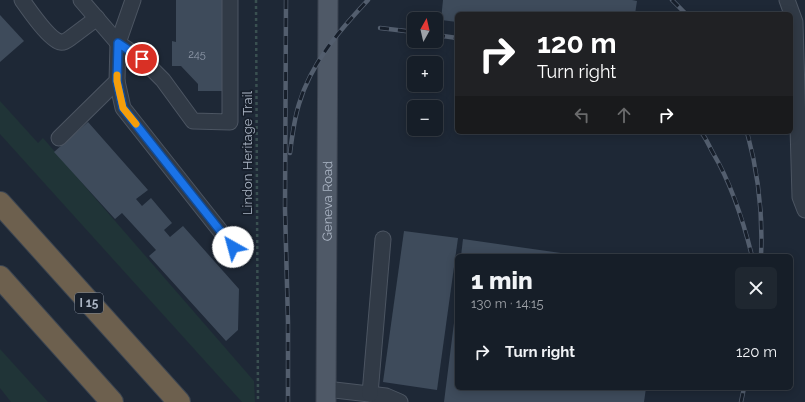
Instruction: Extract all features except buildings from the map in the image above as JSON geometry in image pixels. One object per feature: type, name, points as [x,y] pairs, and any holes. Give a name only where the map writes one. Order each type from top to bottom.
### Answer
[{"type":"highway","name":"I 15","points":[[0,203],[179,402]]},
{"type":"highway","points":[[0,277],[112,402]]},
{"type":"main road","name":"Geneva Road","points":[[326,396],[328,0]]},
{"type":"street","points":[[22,0],[42,27],[58,42],[69,40],[97,18]]},
{"type":"street","points":[[81,0],[118,43],[142,59],[163,80],[193,121],[230,122],[230,0]]},
{"type":"street","points":[[133,0],[118,43],[117,81],[123,108],[233,247]]},
{"type":"street","points":[[788,0],[792,12]]},
{"type":"street","points":[[793,16],[795,22],[800,197],[805,210]]},
{"type":"street","points":[[60,138],[117,81]]},
{"type":"street","points":[[370,394],[383,239]]},
{"type":"street","points":[[326,396],[370,394],[386,396],[400,402]]},
{"type":"path","name":"Lindon Heritage Trail","points":[[256,0],[258,402]]},
{"type":"green space","points":[[0,101],[38,143],[43,138],[254,381],[255,402],[242,402],[0,134]]},
{"type":"green space","points":[[0,349],[48,402],[11,402],[0,388]]},
{"type":"railway","points":[[286,0],[285,209],[288,322],[288,402]]},
{"type":"railway","points":[[290,153],[297,110],[304,89],[318,61],[327,48],[368,0]]},
{"type":"railway","points":[[672,0],[684,12]]},
{"type":"railway","points":[[380,28],[407,31]]},
{"type":"railway","points":[[443,36],[455,38]]},
{"type":"railway","points":[[702,134],[720,165],[731,190],[741,216],[751,254]]},
{"type":"railway","points":[[747,134],[759,193],[761,254]]},
{"type":"railway","points":[[741,402],[744,390]]},
{"type":"slow traffic","points":[[117,75],[123,108],[136,124]]},
{"type":"route","points":[[142,59],[118,43],[117,81],[123,108],[233,247]]}]
